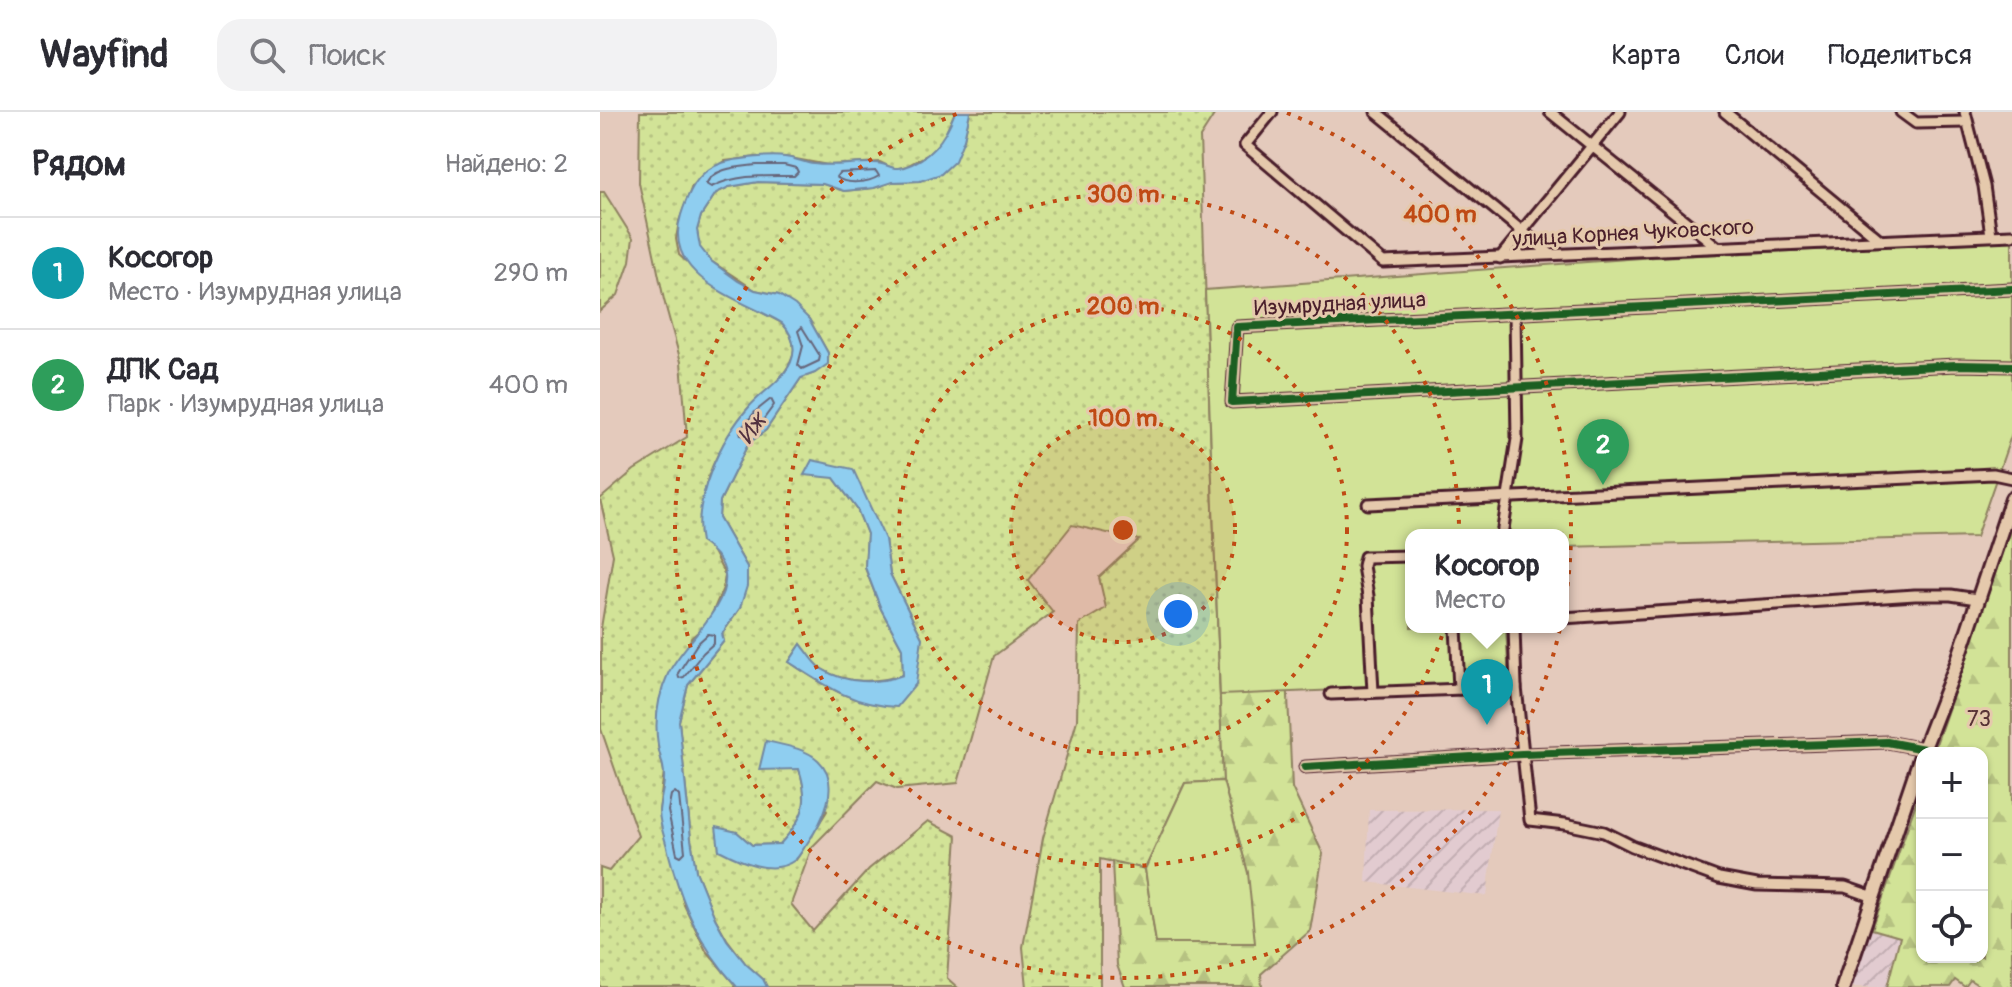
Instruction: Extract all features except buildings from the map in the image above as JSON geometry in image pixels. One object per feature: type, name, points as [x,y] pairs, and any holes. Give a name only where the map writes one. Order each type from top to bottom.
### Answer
[{"type":"street","name":"улица Корнея Чуковского","points":[[1272,112],[1245,145],[1383,262],[2012,235]]},
{"type":"street","points":[[1376,112],[1550,255]]},
{"type":"street","points":[[1550,112],[1716,246]]},
{"type":"street","points":[[1500,258],[1620,112]]},
{"type":"street","points":[[1725,112],[1880,240]]},
{"type":"street","points":[[1901,112],[1916,123],[1966,117],[1984,186],[1991,235]]},
{"type":"street","name":"Изумрудная улица","points":[[2012,289],[1237,327],[1232,402],[1956,365],[2012,366]]},
{"type":"street","points":[[1503,529],[1517,439],[1515,314]]},
{"type":"street","points":[[1368,504],[1993,474],[2012,478]]},
{"type":"street","points":[[1925,747],[1957,663],[2012,498]]},
{"type":"street","points":[[1373,692],[1368,596],[1363,566],[1365,557],[1405,556]]},
{"type":"street","points":[[1569,618],[1915,595],[1977,599]]},
{"type":"street","points":[[1456,633],[1459,689]]},
{"type":"street","points":[[1514,633],[1516,687],[1530,820],[1604,832],[1632,846],[1719,878],[1757,885],[1845,887],[1874,897]]},
{"type":"street","points":[[1331,694],[1516,687]]},
{"type":"street","points":[[1305,767],[1522,754],[1887,742],[1916,750]]},
{"type":"street","points":[[1843,987],[1916,773]]},
{"type":"shaded area","points":[[1498,809],[1487,896],[1366,882],[1369,810]]},
{"type":"shaded area","points":[[1872,929],[1900,937],[1887,987],[1852,987]]},
{"type":"green space","points":[[640,112],[955,112],[942,142],[927,155],[894,169],[880,162],[828,165],[785,157],[725,161],[692,186],[679,221],[676,239],[679,255],[715,288],[782,323],[794,347],[787,369],[738,421],[724,442],[709,476],[701,542],[711,548],[725,575],[723,588],[708,623],[691,638],[658,746],[664,771],[659,811],[684,905],[706,951],[737,987],[600,987],[600,868],[609,871],[638,836],[601,729],[601,628],[613,555],[600,499],[634,470],[687,437],[681,362],[639,183]]},
{"type":"green space","points":[[970,112],[1216,112],[1200,137],[1223,781],[1185,783],[1145,869],[1100,859],[1100,987],[1027,987],[1023,947],[1043,838],[1077,720],[1079,624],[1106,608],[1099,577],[1139,540],[1072,525],[1028,580],[1053,612],[994,656],[958,783],[897,789],[877,781],[812,847],[791,904],[813,931],[869,869],[928,821],[957,836],[947,978],[957,987],[767,987],[727,939],[696,871],[679,721],[688,685],[724,641],[722,634],[740,608],[747,567],[719,518],[720,501],[748,444],[766,430],[801,378],[815,373],[828,353],[809,319],[779,295],[755,290],[711,261],[699,247],[697,230],[701,216],[716,193],[729,187],[758,182],[823,184],[844,191],[874,188],[892,182],[920,181],[964,139]],"holes":[[[834,478],[885,539],[890,574],[922,638],[897,706],[852,698],[789,662],[801,644],[819,667],[831,674],[851,680],[872,681],[903,675],[902,648],[881,609],[865,568],[867,534],[857,509]],[[799,769],[827,811],[796,860],[719,850],[717,828],[737,832],[752,845],[780,844],[803,810],[804,791]]]},
{"type":"green space","points":[[600,192],[604,192],[633,238],[630,261],[618,295],[600,311]]},
{"type":"green space","points":[[2012,241],[2012,433],[1976,537],[1569,547],[1569,529],[1405,529],[1405,633],[1506,633],[1509,683],[1220,695],[1205,290],[1655,257]]},
{"type":"green space","points":[[1205,290],[1287,673],[1292,788],[1323,854],[1310,931],[1261,974],[1262,987],[1125,987],[1117,965],[1112,861],[1145,869],[1156,943],[1248,873],[1223,781]]},
{"type":"green space","name":"73","points":[[2012,525],[2012,987],[1981,987],[1970,980],[1965,987],[1955,980],[1950,987],[1887,987],[1900,937],[1872,929],[1916,803],[1916,963],[1988,963],[1988,747],[1935,747]]},
{"type":"green space","points":[[1223,781],[1248,873],[1255,943],[1156,943],[1145,869],[1185,783]]},
{"type":"water","name":"Иж","points":[[955,112],[970,112],[955,161],[941,174],[920,181],[892,182],[874,188],[844,191],[823,184],[758,182],[729,187],[716,193],[701,216],[697,230],[700,247],[711,261],[755,290],[779,295],[795,305],[809,319],[828,353],[828,364],[801,378],[766,430],[748,444],[720,501],[719,518],[747,567],[747,586],[740,608],[722,634],[724,641],[688,685],[679,721],[696,871],[727,940],[767,987],[737,987],[701,939],[672,867],[659,815],[664,780],[657,717],[668,674],[712,613],[724,587],[725,575],[720,560],[701,542],[699,525],[711,470],[739,420],[787,369],[794,346],[782,323],[727,295],[693,271],[683,255],[678,237],[681,215],[695,183],[701,175],[718,165],[774,156],[822,165],[875,163],[900,168],[930,153],[947,130]]},
{"type":"water","points":[[812,460],[853,469],[885,539],[890,574],[922,638],[916,684],[897,707],[853,698],[789,662],[801,644],[822,669],[841,678],[872,681],[903,675],[902,648],[881,609],[865,567],[867,534],[857,509],[834,478],[804,475]]},
{"type":"water","points":[[766,741],[813,756],[825,769],[829,780],[827,803],[812,836],[795,860],[776,867],[756,866],[719,850],[716,827],[737,832],[752,845],[780,844],[795,826],[804,801],[799,769],[759,770]]},
{"type":"cycle path","points":[[2012,289],[1237,327],[1232,402],[1956,365],[2012,366]]},
{"type":"cycle path","points":[[1305,767],[1522,754],[1887,742],[1916,747]]},
{"type":"place","name":"ДПК Сад","points":[[1603,485]]},
{"type":"place","name":"Косогор","points":[[1487,725]]}]
